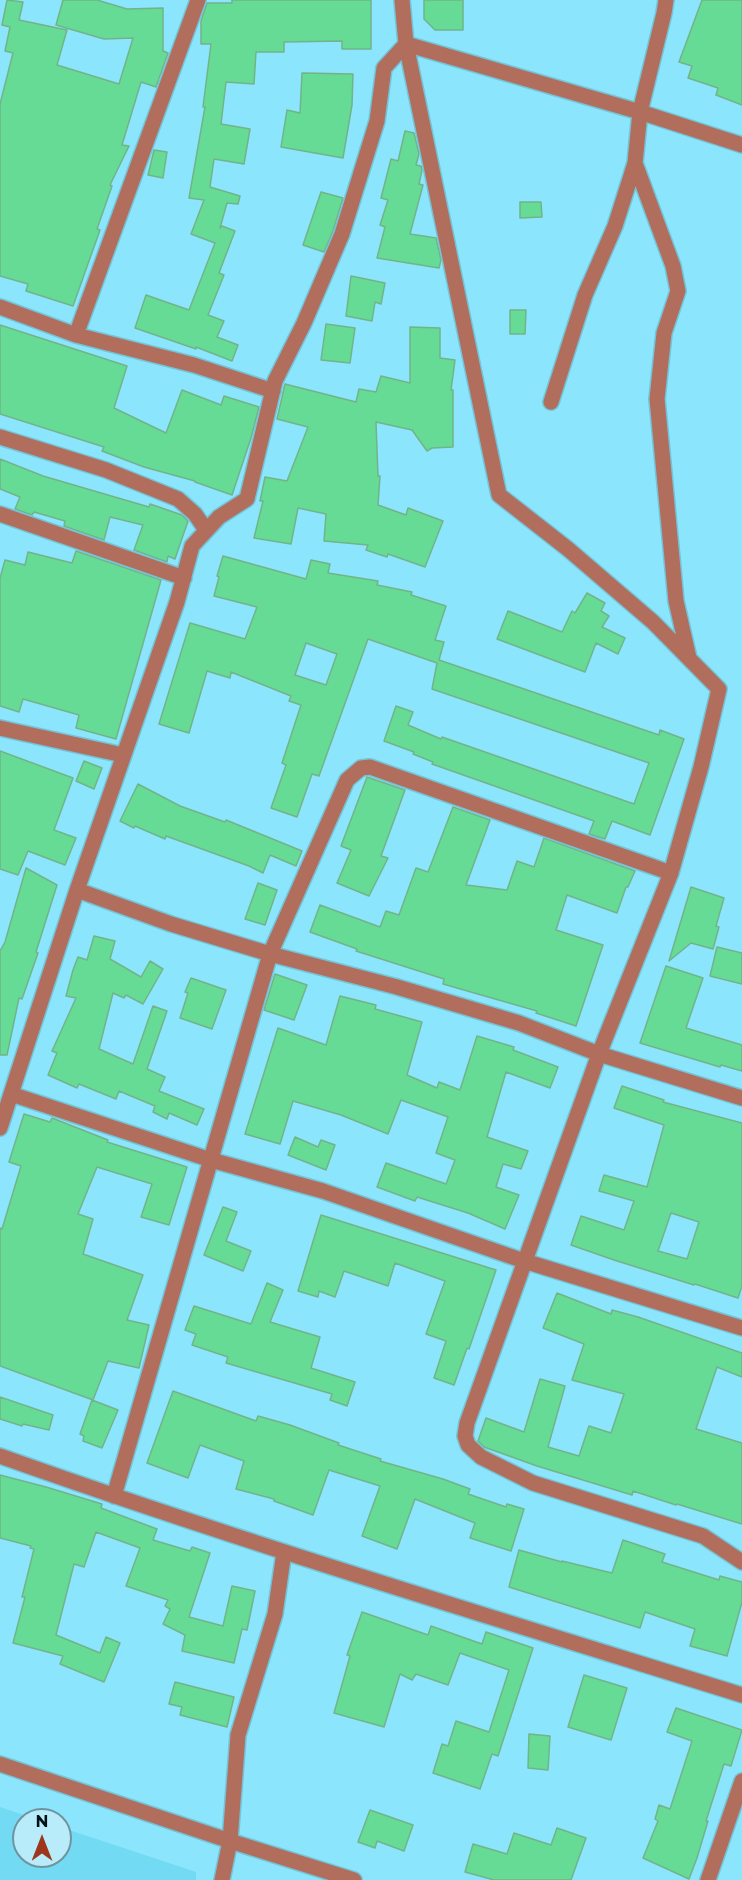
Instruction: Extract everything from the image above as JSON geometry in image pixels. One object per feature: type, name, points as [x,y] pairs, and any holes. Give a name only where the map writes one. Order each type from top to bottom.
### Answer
[{"type":"street","points":[[76,335],[198,0]]},
{"type":"street","points":[[402,0],[406,44],[499,495],[568,549],[653,621],[719,689],[701,767],[671,873],[599,1054],[467,1424],[465,1436],[468,1445],[481,1457],[533,1483],[703,1536],[742,1562]]},
{"type":"street","points":[[551,402],[585,295],[615,226],[635,163],[640,112],[666,0]]},
{"type":"street","points":[[406,44],[640,112],[742,145]]},
{"type":"street","points":[[0,1128],[77,890],[177,602],[192,546],[219,517],[247,499],[276,381],[342,234],[377,121],[384,68],[406,44]]},
{"type":"street","points":[[635,163],[673,266],[678,291],[664,333],[657,399],[676,601],[690,660]]},
{"type":"street","points":[[0,308],[76,335],[194,365],[273,391]]},
{"type":"street","points":[[0,437],[106,470],[178,499],[195,514],[206,530]]},
{"type":"street","points":[[0,514],[184,578]]},
{"type":"street","points":[[0,728],[123,755]]},
{"type":"street","points":[[114,1496],[270,954],[347,780],[361,768],[370,767],[671,873]]},
{"type":"street","points":[[77,890],[171,924],[270,954],[397,987],[519,1023],[599,1054],[742,1098]]},
{"type":"street","points":[[11,1094],[211,1161],[323,1191],[524,1262],[742,1328]]},
{"type":"street","points":[[0,1456],[284,1552],[742,1695]]},
{"type":"street","points":[[222,1880],[231,1841],[238,1735],[275,1614],[284,1552]]},
{"type":"street","points":[[0,1764],[354,1880]]},
{"type":"street","points":[[708,1880],[742,1781]]},
{"type":"shaded area","points":[[0,1807],[12,1811],[12,1868],[72,1868],[72,1831],[196,1872],[196,1880],[0,1880]]},
{"type":"building","points":[[7,0],[23,2],[19,20],[67,30],[57,65],[119,84],[133,38],[104,39],[56,25],[63,0],[97,0],[127,9],[163,8],[163,51],[168,53],[156,87],[141,82],[122,145],[129,146],[110,185],[112,186],[97,229],[100,230],[73,306],[26,291],[28,284],[0,276],[0,104],[13,53],[5,51],[10,27],[2,25]]},
{"type":"building","points":[[232,0],[371,0],[371,49],[342,49],[342,41],[284,42],[284,52],[256,52],[254,84],[226,82],[221,124],[250,129],[244,164],[214,159],[210,187],[240,196],[238,204],[227,203],[220,228],[222,226],[235,231],[219,273],[224,275],[208,315],[224,321],[217,337],[238,345],[232,361],[135,328],[146,295],[189,310],[215,243],[191,234],[204,200],[189,198],[205,107],[203,107],[211,44],[201,44],[201,21],[207,3],[232,3]]},
{"type":"building","points":[[424,0],[463,0],[463,30],[435,30],[424,19]]},
{"type":"building","points":[[702,0],[742,0],[742,105],[716,95],[718,88],[688,78],[692,66],[679,62]]},
{"type":"building","points":[[302,73],[353,74],[352,105],[343,158],[281,147],[287,110],[300,113]]},
{"type":"building","points":[[405,131],[414,133],[419,154],[416,165],[421,166],[422,170],[419,184],[423,185],[410,234],[436,238],[441,260],[439,268],[377,258],[385,227],[380,225],[388,200],[381,198],[391,159],[398,161]]},
{"type":"building","points":[[154,150],[167,152],[163,178],[148,175]]},
{"type":"building","points":[[321,192],[343,198],[324,252],[303,245]]},
{"type":"building","points":[[520,202],[541,202],[542,217],[520,218]]},
{"type":"building","points":[[351,276],[385,283],[381,304],[375,302],[372,321],[346,316]]},
{"type":"building","points":[[510,310],[526,310],[525,334],[510,334]]},
{"type":"building","points":[[326,324],[355,328],[350,363],[321,360]]},
{"type":"building","points":[[0,325],[127,366],[114,408],[166,433],[182,390],[221,405],[224,396],[259,407],[232,495],[195,481],[144,467],[102,451],[104,447],[0,414]]},
{"type":"building","points":[[410,327],[440,328],[440,358],[455,360],[451,390],[453,390],[453,447],[432,448],[427,451],[412,430],[376,422],[378,476],[380,476],[378,505],[406,515],[408,508],[443,521],[425,567],[388,554],[387,557],[366,550],[368,545],[324,541],[326,514],[298,508],[291,544],[254,538],[263,501],[260,501],[265,477],[287,481],[308,427],[277,419],[285,384],[356,402],[359,389],[376,392],[381,376],[410,383]]},
{"type":"building","points":[[0,459],[43,476],[149,507],[150,504],[182,515],[188,521],[175,559],[168,556],[167,562],[134,550],[143,525],[110,517],[104,540],[64,526],[65,521],[34,512],[32,515],[15,509],[20,497],[0,489]]},
{"type":"building","points":[[76,551],[161,580],[116,739],[76,728],[79,715],[23,699],[19,712],[0,706],[0,578],[5,560],[25,565],[28,552],[72,563]]},
{"type":"building","points":[[223,556],[306,579],[311,560],[330,564],[328,573],[378,581],[377,585],[412,592],[411,595],[446,606],[435,640],[444,642],[439,660],[659,735],[660,730],[684,739],[650,835],[612,821],[605,839],[589,834],[594,821],[432,764],[433,762],[413,754],[414,752],[384,741],[396,706],[413,712],[408,725],[441,739],[442,737],[634,804],[649,763],[432,689],[437,663],[368,639],[319,776],[312,774],[297,817],[271,808],[286,765],[282,763],[301,705],[289,701],[291,696],[231,672],[230,678],[207,671],[189,733],[159,724],[190,623],[245,639],[257,607],[214,596],[219,577],[217,576]],"holes":[[[306,643],[337,654],[326,685],[295,675]]]},
{"type":"building","points":[[587,593],[605,603],[601,611],[609,616],[602,627],[625,638],[618,654],[596,643],[585,672],[497,639],[508,611],[562,632],[572,611],[575,613]]},
{"type":"building","points":[[0,751],[73,778],[54,830],[76,838],[65,865],[28,851],[18,875],[0,869]]},
{"type":"building","points":[[84,761],[102,768],[94,789],[76,781]]},
{"type":"building","points":[[367,777],[405,790],[381,856],[388,858],[369,896],[337,883],[351,850],[341,846]]},
{"type":"building","points":[[138,784],[180,806],[225,822],[226,820],[302,851],[296,866],[270,855],[263,873],[120,821]]},
{"type":"building","points":[[453,807],[490,820],[466,885],[507,890],[517,861],[534,867],[544,838],[635,871],[626,887],[617,913],[567,895],[556,930],[603,945],[576,1026],[536,1013],[537,1011],[443,984],[444,979],[356,951],[357,949],[310,932],[320,905],[380,927],[386,911],[399,915],[416,868],[428,872]]},
{"type":"building","points":[[26,868],[57,885],[36,952],[38,953],[22,999],[19,998],[7,1055],[0,1055],[0,951],[5,942]]},
{"type":"building","points":[[258,883],[277,890],[265,925],[245,919]]},
{"type":"building","points":[[691,887],[724,898],[716,926],[719,927],[713,949],[691,943],[669,961]]},
{"type":"building","points":[[94,936],[115,941],[110,959],[141,977],[150,961],[163,969],[143,1004],[126,995],[124,998],[113,993],[99,1049],[133,1064],[153,1006],[167,1011],[147,1069],[165,1077],[159,1091],[204,1109],[197,1125],[169,1113],[167,1119],[153,1112],[155,1106],[119,1091],[116,1099],[79,1084],[77,1088],[48,1075],[57,1053],[52,1051],[76,998],[66,996],[73,970],[78,957],[87,960]]},
{"type":"building","points":[[717,947],[742,953],[742,984],[710,976]]},
{"type":"building","points":[[666,966],[703,978],[686,1028],[742,1045],[742,1071],[721,1065],[720,1067],[640,1043]]},
{"type":"building","points":[[275,974],[307,985],[294,1020],[264,1010]]},
{"type":"building","points":[[191,978],[226,990],[212,1029],[180,1018],[188,993],[185,992]]},
{"type":"building","points":[[340,996],[376,1005],[375,1009],[422,1022],[407,1075],[437,1088],[439,1082],[460,1090],[477,1036],[514,1047],[513,1050],[558,1067],[550,1088],[506,1072],[487,1137],[528,1151],[521,1169],[503,1164],[496,1187],[519,1195],[505,1229],[468,1213],[417,1197],[415,1201],[377,1187],[386,1163],[446,1184],[455,1160],[436,1153],[448,1117],[401,1100],[388,1134],[341,1115],[293,1101],[280,1144],[245,1134],[278,1028],[326,1045]]},
{"type":"building","points":[[622,1086],[664,1100],[663,1102],[742,1123],[742,1286],[738,1298],[571,1245],[581,1216],[624,1230],[634,1201],[599,1191],[604,1175],[647,1187],[664,1125],[614,1108]],"holes":[[[671,1213],[699,1222],[687,1259],[658,1251]]]},
{"type":"building","points":[[24,1114],[50,1122],[52,1118],[108,1140],[107,1142],[187,1167],[169,1225],[141,1217],[152,1184],[97,1167],[78,1214],[93,1219],[83,1254],[143,1275],[127,1320],[149,1325],[139,1368],[108,1361],[93,1400],[0,1366],[0,1228],[2,1229],[21,1166],[9,1162]]},
{"type":"building","points":[[295,1137],[318,1147],[321,1140],[335,1145],[326,1170],[288,1155]]},
{"type":"building","points":[[223,1207],[237,1212],[226,1241],[251,1251],[243,1271],[204,1255]]},
{"type":"building","points":[[321,1215],[496,1270],[454,1385],[434,1378],[446,1341],[426,1334],[445,1281],[395,1263],[388,1286],[344,1271],[335,1297],[319,1291],[318,1297],[298,1291]]},
{"type":"building","points":[[267,1283],[283,1290],[270,1322],[320,1337],[311,1368],[355,1382],[347,1406],[330,1400],[332,1394],[226,1363],[228,1357],[192,1345],[196,1334],[185,1330],[194,1306],[251,1324]]},
{"type":"building","points":[[557,1293],[611,1314],[612,1310],[638,1317],[742,1353],[742,1377],[717,1367],[696,1429],[742,1443],[742,1524],[633,1491],[632,1495],[537,1466],[484,1447],[478,1441],[486,1418],[524,1432],[540,1379],[565,1386],[548,1447],[579,1456],[589,1426],[611,1433],[624,1394],[572,1380],[584,1344],[543,1328]]},
{"type":"building","points":[[173,1391],[256,1421],[258,1416],[290,1425],[339,1443],[338,1445],[381,1459],[380,1461],[470,1489],[468,1494],[506,1507],[507,1504],[524,1509],[511,1551],[470,1538],[475,1523],[415,1499],[397,1549],[362,1536],[380,1486],[329,1470],[313,1515],[274,1501],[274,1499],[236,1489],[244,1461],[200,1445],[188,1478],[147,1463]]},
{"type":"building","points":[[0,1397],[53,1415],[49,1430],[23,1424],[22,1426],[0,1419]]},
{"type":"building","points":[[92,1400],[118,1410],[102,1448],[83,1441],[84,1436],[80,1434]]},
{"type":"building","points":[[0,1475],[102,1504],[101,1508],[157,1529],[153,1540],[190,1551],[192,1547],[210,1553],[189,1617],[223,1626],[232,1586],[255,1591],[247,1630],[242,1629],[234,1663],[182,1651],[185,1635],[163,1624],[170,1609],[165,1606],[168,1600],[126,1586],[140,1548],[96,1532],[84,1567],[74,1564],[56,1635],[100,1653],[106,1637],[120,1643],[104,1682],[60,1664],[63,1656],[13,1643],[34,1549],[30,1548],[31,1546],[0,1538]]},
{"type":"building","points":[[623,1540],[665,1554],[662,1562],[719,1580],[720,1576],[742,1582],[742,1602],[727,1656],[690,1646],[695,1629],[645,1612],[640,1628],[509,1587],[519,1550],[612,1573]]},
{"type":"building","points":[[362,1612],[428,1635],[431,1626],[482,1644],[486,1632],[533,1648],[498,1756],[492,1754],[480,1789],[433,1773],[442,1744],[448,1746],[456,1721],[489,1732],[509,1670],[460,1653],[448,1685],[416,1674],[412,1680],[400,1674],[384,1727],[334,1713],[350,1656],[347,1655]]},
{"type":"building","points":[[584,1675],[627,1688],[611,1740],[568,1727]]},
{"type":"building","points":[[175,1682],[234,1697],[227,1727],[180,1715],[182,1707],[169,1704]]},
{"type":"building","points":[[676,1708],[742,1730],[731,1766],[724,1764],[689,1879],[643,1858],[658,1821],[655,1819],[659,1805],[670,1809],[692,1741],[667,1732]]},
{"type":"building","points":[[529,1734],[550,1736],[548,1770],[528,1768]]},
{"type":"building","points":[[370,1810],[413,1825],[404,1851],[377,1841],[375,1848],[358,1842]]},
{"type":"building","points":[[557,1828],[586,1838],[571,1880],[494,1880],[465,1872],[473,1844],[507,1854],[514,1833],[551,1845]]}]
